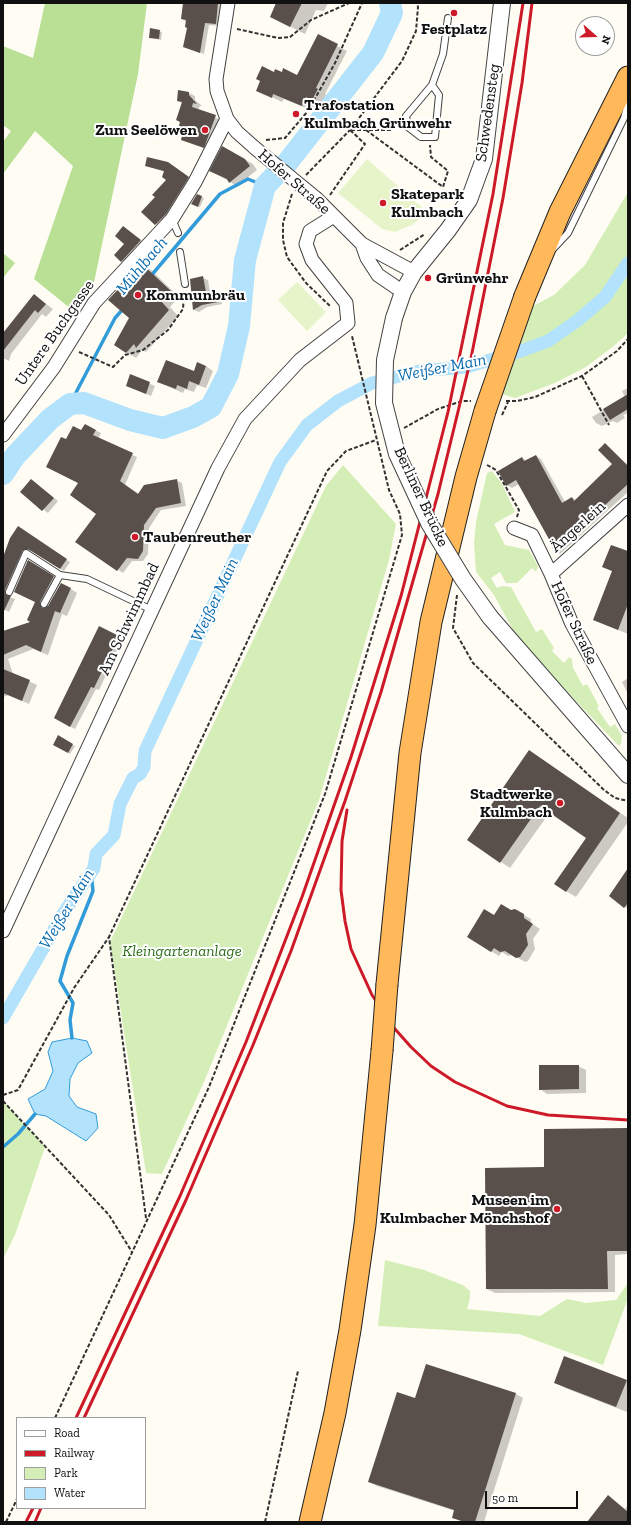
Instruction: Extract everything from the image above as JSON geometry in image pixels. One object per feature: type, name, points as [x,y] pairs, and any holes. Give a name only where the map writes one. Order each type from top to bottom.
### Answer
[{"type":"highway","points":[[310,1522],[335,1413],[350,1330],[365,1225],[410,753],[431,622],[458,506],[488,404],[525,296],[560,212],[628,77]]},
{"type":"street","points":[[172,219],[195,182],[227,119],[217,91],[216,79],[228,3]]},
{"type":"street","name":"Schwedensteg","points":[[394,318],[403,292],[414,272],[448,230],[469,200],[484,159],[502,3]]},
{"type":"street","name":"Hofer Straße","points":[[227,119],[237,132],[252,145],[322,198],[334,216],[362,244],[414,272]]},
{"type":"street","name":"Am Schwimmbad","points":[[3,932],[218,468],[245,419],[300,360],[348,323],[346,303],[312,260],[306,244],[310,231],[334,216]]},
{"type":"street","name":"Untere Buchgasse","points":[[3,435],[54,367],[94,303],[172,219]]},
{"type":"street","name":"Hofer Straße","points":[[362,244],[367,258],[378,275],[403,292]]},
{"type":"street","name":"Berliner Brücke","points":[[394,318],[385,360],[384,403],[397,454],[429,523],[463,579],[490,617],[628,773]]},
{"type":"street","name":"Ängerlein","points":[[551,574],[628,504]]},
{"type":"street","name":"Hofer Straße","points":[[514,528],[532,536],[551,574],[572,624],[598,676],[628,726]]},
{"type":"lane","points":[[432,85],[440,95],[435,137],[421,137],[408,127],[406,116],[432,85],[442,54],[448,18]]},
{"type":"lane","points":[[535,270],[568,233],[624,118],[628,103]]},
{"type":"lane","points":[[172,219],[178,233]]},
{"type":"lane","points":[[180,252],[185,284]]},
{"type":"lane","points":[[9,592],[26,553],[60,574],[87,579],[152,610]]},
{"type":"lane","points":[[44,604],[60,574]]},
{"type":"path","points":[[224,27],[278,38],[290,37],[311,20],[349,3]]},
{"type":"path","points":[[252,145],[284,138],[308,111],[335,63],[362,3]]},
{"type":"path","points":[[334,147],[350,130],[402,61],[416,31],[417,3]]},
{"type":"path","points":[[350,130],[390,130],[406,116]]},
{"type":"path","points":[[322,198],[365,144],[350,130]]},
{"type":"path","points":[[366,130],[443,187],[448,171],[431,157],[430,137]]},
{"type":"path","points":[[393,251],[407,247],[426,234]]},
{"type":"path","points":[[90,357],[113,367],[125,355],[143,350],[168,330],[183,308],[185,284]]},
{"type":"path","points":[[398,431],[412,425],[438,409],[462,400],[488,404],[517,402],[535,397],[582,376],[617,351],[628,339]]},
{"type":"path","points":[[55,1417],[146,1219],[209,1087],[325,794],[390,580],[402,535],[400,514],[389,490],[376,440],[356,348]]},
{"type":"path","points":[[582,376],[609,425]]},
{"type":"path","points":[[3,1096],[18,1090],[64,1003],[109,937],[327,471],[346,451],[384,437]]},
{"type":"path","points":[[486,464],[496,470],[519,510],[514,528]]},
{"type":"path","points":[[109,937],[146,1219]]},
{"type":"path","points":[[3,1101],[109,1215],[132,1252]]},
{"type":"path","points":[[265,1522],[298,1371]]},
{"type":"path","points":[[6,1522],[16,1501]]},
{"type":"green space","points":[[45,3],[147,3],[138,74],[93,287],[76,313],[34,279],[73,166],[35,131],[3,174],[3,142],[11,131],[3,125],[3,46],[33,58]]},
{"type":"green space","name":"Skatepark Kulmbach","points":[[367,159],[427,212],[412,225],[395,232],[382,229],[338,193]]},
{"type":"green space","points":[[628,192],[628,333],[586,367],[555,383],[515,398],[502,394],[533,306],[554,295],[585,265]]},
{"type":"green space","points":[[3,253],[15,263],[3,278]]},
{"type":"green space","points":[[297,282],[326,312],[307,331],[278,300]]},
{"type":"green space","name":"Kleingartenanlage","points":[[343,465],[396,524],[389,560],[319,800],[204,1082],[162,1174],[146,1173],[110,942],[326,486]]},
{"type":"green space","points":[[492,471],[502,484],[515,512],[494,524],[505,545],[529,550],[538,566],[536,572],[532,568],[517,583],[506,583],[500,572],[491,578],[497,588],[502,586],[511,587],[536,632],[542,629],[554,648],[552,651],[564,663],[569,657],[572,659],[573,668],[583,686],[587,684],[599,706],[597,708],[610,727],[615,724],[622,736],[621,744],[619,746],[529,652],[513,630],[494,595],[476,572],[474,544],[476,522],[487,473]]},
{"type":"green space","points":[[3,1101],[45,1147],[15,1235],[3,1259]]},
{"type":"green space","points":[[385,1260],[424,1270],[463,1285],[470,1291],[467,1309],[540,1316],[567,1299],[586,1303],[616,1300],[628,1283],[628,1298],[603,1365],[519,1334],[378,1326]]},
{"type":"water","points":[[72,1038],[87,1041],[92,1053],[78,1063],[70,1079],[69,1096],[77,1107],[96,1114],[98,1128],[86,1141],[46,1116],[35,1114],[28,1099],[45,1089],[53,1071],[48,1052],[52,1042]]},
{"type":"building","points":[[183,3],[218,3],[216,24],[205,23],[200,53],[183,47],[187,28],[185,27],[186,20],[181,19]]},
{"type":"building","points":[[276,3],[302,3],[290,27],[270,17]]},
{"type":"building","points":[[150,28],[160,30],[159,39],[149,38]]},
{"type":"building","points":[[318,34],[338,44],[316,88],[318,89],[312,100],[306,97],[302,106],[273,94],[272,98],[256,91],[260,81],[256,79],[262,66],[274,72],[275,69],[282,72],[283,68],[297,75]]},
{"type":"building","points":[[178,90],[189,92],[189,95],[197,104],[193,103],[192,107],[216,115],[204,148],[181,140],[183,131],[178,130],[180,122],[176,120],[182,102],[177,101]]},
{"type":"building","points":[[222,146],[245,159],[250,166],[229,183],[227,179],[209,171]]},
{"type":"building","points":[[147,157],[168,162],[189,177],[166,214],[155,225],[141,212],[155,197],[152,195],[166,180],[162,177],[164,171],[145,166]]},
{"type":"building","points":[[197,194],[202,196],[198,207],[191,204]]},
{"type":"building","points":[[123,226],[141,240],[121,262],[114,255],[124,244],[115,236]]},
{"type":"building","name":"Kommunbräu","points":[[142,264],[171,291],[161,301],[169,310],[136,348],[134,344],[126,353],[114,345],[129,318],[108,300]]},
{"type":"building","points":[[203,276],[206,292],[215,291],[218,302],[202,305],[193,310],[190,279]]},
{"type":"building","points":[[34,294],[46,304],[38,313],[35,310],[3,351],[3,333]]},
{"type":"building","points":[[166,360],[194,371],[197,362],[206,366],[199,385],[189,381],[187,389],[177,385],[176,389],[157,382]]},
{"type":"building","points":[[130,374],[150,382],[146,394],[126,386]]},
{"type":"building","points":[[628,394],[628,409],[610,420],[603,409]]},
{"type":"building","points":[[85,424],[96,430],[93,435],[133,453],[120,481],[138,494],[144,485],[177,479],[181,503],[156,508],[144,525],[143,551],[138,559],[127,558],[117,571],[75,542],[96,514],[70,495],[78,483],[46,467],[61,437],[66,439],[73,426],[81,430]]},
{"type":"building","points":[[605,443],[628,466],[628,484],[554,552],[549,539],[516,480],[506,486],[498,471],[522,457],[524,461],[536,455],[562,503],[572,497],[574,501],[612,464],[598,450]]},
{"type":"building","points":[[31,479],[54,498],[42,511],[20,492]]},
{"type":"building","points":[[18,526],[67,559],[60,569],[28,549],[23,550],[5,590],[6,595],[11,596],[3,613],[3,557],[10,538]]},
{"type":"building","points":[[611,545],[628,551],[628,604],[618,630],[593,620],[612,571],[602,567]]},
{"type":"building","points":[[28,560],[54,576],[40,602],[42,608],[48,606],[61,583],[71,588],[60,613],[55,611],[41,652],[26,645],[3,655],[3,631],[30,622],[27,620],[35,602],[14,592]]},
{"type":"building","points":[[99,626],[119,636],[94,688],[91,687],[70,727],[54,718]]},
{"type":"building","points":[[3,669],[30,680],[22,701],[3,693]]},
{"type":"building","points":[[58,735],[73,744],[68,753],[53,745]]},
{"type":"building","points":[[529,750],[620,813],[566,892],[554,884],[586,838],[540,806],[500,863],[467,840]]},
{"type":"building","points":[[628,868],[628,903],[624,908],[609,896]]},
{"type":"building","points":[[501,904],[511,910],[515,909],[524,914],[524,918],[533,924],[526,934],[528,945],[520,957],[516,958],[505,951],[500,952],[494,948],[491,952],[467,937],[484,909],[494,915]]},
{"type":"building","points":[[539,1065],[579,1065],[579,1089],[539,1090]]},
{"type":"building","name":"Museen im Kulmbacher Mönchshof","points":[[628,1128],[628,1251],[607,1251],[608,1289],[486,1289],[485,1168],[544,1167],[544,1129]]},
{"type":"building","points":[[564,1356],[627,1380],[616,1407],[554,1383]]},
{"type":"building","points":[[426,1364],[516,1393],[475,1522],[465,1522],[452,1518],[454,1510],[368,1482],[397,1392],[415,1398]]},
{"type":"building","points":[[608,1495],[628,1512],[628,1522],[587,1522]]},
{"type":"waterway","name":"Weißer Main","points":[[3,474],[15,456],[50,419],[70,404],[84,403],[130,420],[163,428],[193,417],[211,407],[228,374],[239,326],[245,260],[265,186],[287,163],[373,53],[392,13],[390,3]]},
{"type":"waterway","name":"Mühlbach","points":[[150,277],[220,194],[248,179],[265,186]]},
{"type":"waterway","name":"Weißer Main","points":[[3,1018],[63,914],[94,868],[96,854],[114,835],[120,804],[133,778],[140,774],[144,767],[145,751],[280,462],[307,425],[338,401],[372,383],[419,371],[466,367],[521,351],[548,341],[577,321],[605,297],[628,263]]},
{"type":"waterway","name":"Mühlbach","points":[[70,404],[115,318],[123,309]]},
{"type":"waterway","points":[[72,1038],[70,1020],[73,1003],[60,981],[67,956],[93,891],[91,873]]},
{"type":"waterway","points":[[3,1147],[18,1134],[35,1114]]},
{"type":"railway","points":[[76,1417],[180,1196],[246,1042],[302,897],[351,757],[401,596],[448,412],[493,194],[523,3]]},
{"type":"railway","points":[[84,1417],[186,1200],[253,1045],[291,951],[345,801],[381,692],[438,494],[471,358],[503,198],[522,83],[532,3]]},
{"type":"railway","points":[[347,810],[342,841],[341,890],[345,921],[351,949],[372,995],[395,1029],[411,1047],[431,1066],[455,1082],[507,1106],[548,1115],[628,1120]]},
{"type":"railway","points":[[26,1522],[32,1509]]},
{"type":"railway","points":[[35,1522],[41,1509]]},
{"type":"place","name":"Festplatz","points":[[454,13]]},
{"type":"place","name":"Trafostation Kulmbach Grünwehr","points":[[296,114]]},
{"type":"place","name":"Zum Seelöwen","points":[[205,130]]},
{"type":"place","name":"Skatepark Kulmbach","points":[[383,203]]},
{"type":"place","name":"Grünwehr","points":[[428,278]]},
{"type":"place","name":"Kommunbräu","points":[[138,295]]},
{"type":"place","name":"Taubenreuther","points":[[135,537]]},
{"type":"place","name":"Stadtwerke Kulmbach","points":[[560,803]]},
{"type":"place","name":"Museen im Kulmbacher Mönchshof","points":[[557,1209]]}]
